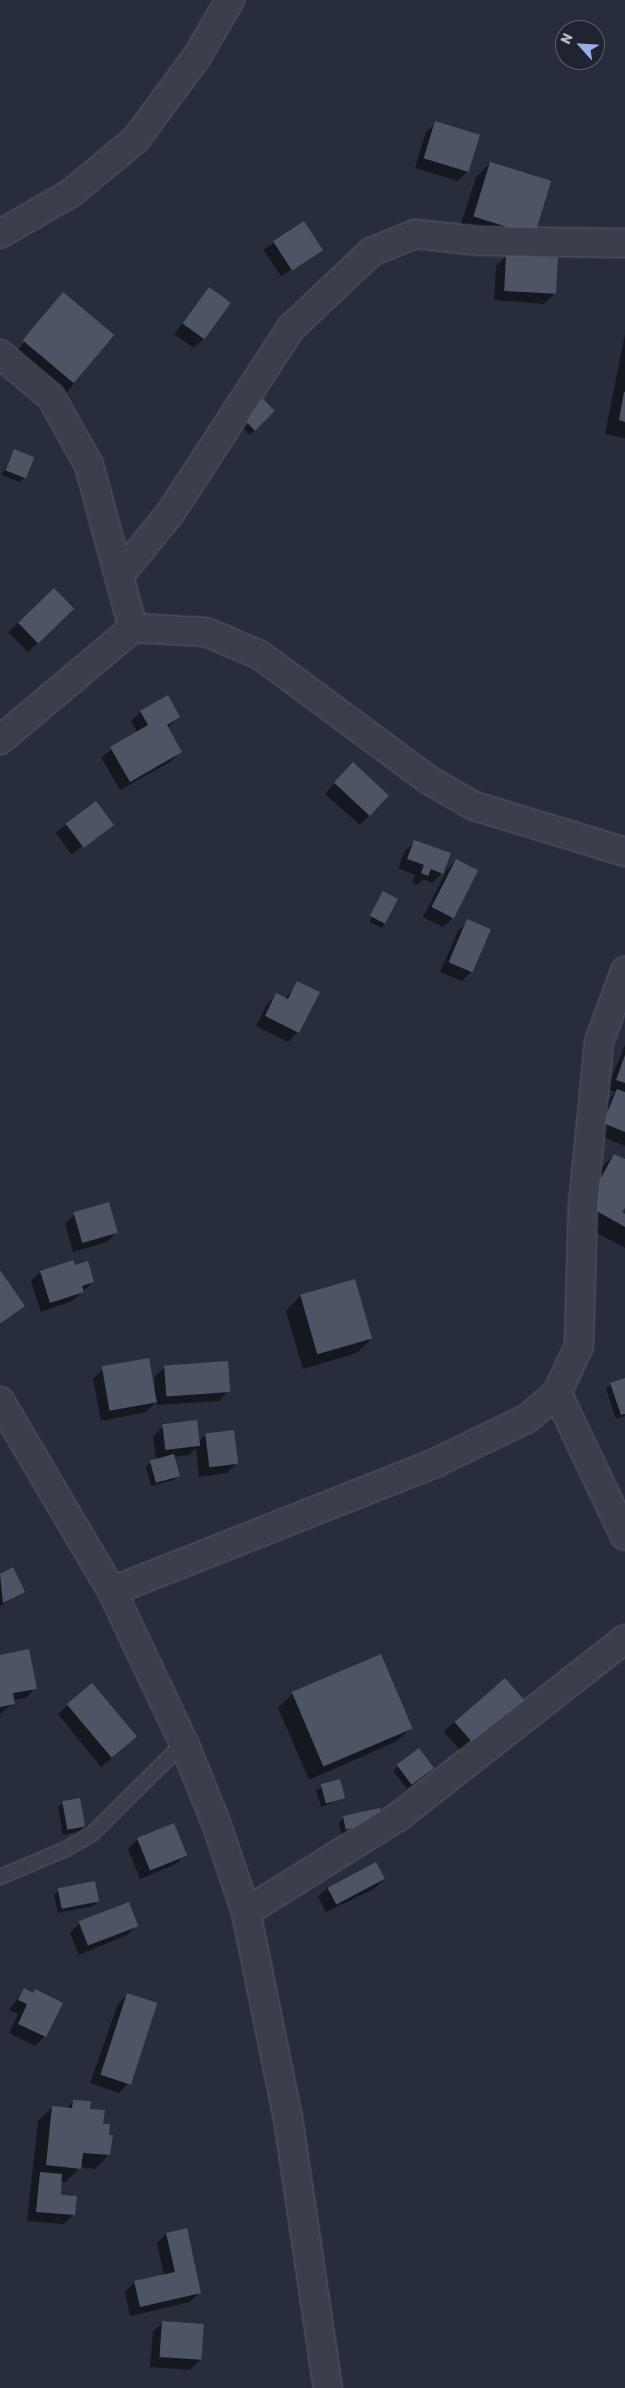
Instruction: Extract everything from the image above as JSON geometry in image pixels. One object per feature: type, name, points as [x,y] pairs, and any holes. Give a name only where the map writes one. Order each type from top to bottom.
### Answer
[{"type":"street","points":[[0,234],[72,193],[136,139],[196,58],[230,0]]},
{"type":"street","points":[[119,576],[171,512],[291,328],[372,252],[415,234],[481,240],[625,244]]},
{"type":"street","points":[[0,354],[51,397],[89,465],[133,628]]},
{"type":"street","points":[[0,740],[133,628],[206,632],[260,655],[429,780],[474,806],[625,852]]},
{"type":"street","points":[[112,1591],[437,1462],[528,1418],[557,1393],[579,1346],[583,1206],[599,1042],[625,971]]},
{"type":"street","points":[[557,1393],[625,1536]]},
{"type":"street","points":[[0,1400],[112,1591],[184,1743],[216,1823],[246,1912],[288,2118],[328,2388]]},
{"type":"street","points":[[246,1912],[398,1817],[625,1639]]},
{"type":"lane","points":[[0,1877],[66,1849],[92,1834],[184,1743]]},
{"type":"building","points":[[435,121],[480,135],[469,172],[424,158]]},
{"type":"building","points":[[490,162],[551,181],[535,235],[473,217]]},
{"type":"building","points":[[304,221],[323,250],[292,271],[273,241]]},
{"type":"building","points":[[506,255],[558,258],[556,294],[504,291]]},
{"type":"building","points":[[209,287],[231,303],[204,339],[183,323]]},
{"type":"building","points":[[63,292],[114,335],[74,383],[23,340]]},
{"type":"building","points":[[625,392],[625,422],[619,420]]},
{"type":"building","points":[[260,396],[275,411],[255,431],[240,416]]},
{"type":"building","points":[[14,449],[34,457],[26,479],[5,470]]},
{"type":"building","points":[[54,588],[74,609],[38,644],[18,623]]},
{"type":"building","points":[[168,695],[180,717],[167,725],[182,752],[130,782],[110,747],[148,725],[140,711]]},
{"type":"building","points":[[353,762],[389,795],[370,816],[334,782]]},
{"type":"building","points":[[96,801],[114,825],[84,848],[66,824]]},
{"type":"building","points":[[414,840],[451,853],[443,874],[431,869],[428,876],[421,873],[424,865],[407,859]]},
{"type":"building","points":[[456,859],[478,870],[454,918],[431,907]]},
{"type":"building","points":[[383,891],[398,899],[385,924],[370,916]]},
{"type":"building","points":[[467,919],[491,929],[473,972],[449,962]]},
{"type":"building","points":[[297,981],[320,992],[299,1033],[265,1016],[276,993],[288,999]]},
{"type":"building","points":[[625,1055],[625,1083],[616,1080]]},
{"type":"building","points":[[617,1089],[625,1092],[625,1132],[603,1123]]},
{"type":"building","points":[[614,1154],[625,1159],[625,1208],[622,1212],[625,1214],[625,1227],[586,1205]]},
{"type":"building","points":[[109,1202],[118,1233],[82,1243],[73,1212]]},
{"type":"building","points":[[73,1260],[75,1265],[88,1261],[94,1282],[82,1286],[84,1292],[50,1303],[40,1271]]},
{"type":"building","points":[[0,1270],[25,1306],[0,1324]]},
{"type":"building","points":[[355,1279],[372,1339],[317,1354],[300,1295]]},
{"type":"building","points":[[149,1358],[157,1402],[110,1411],[102,1366]]},
{"type":"building","points":[[228,1361],[230,1392],[166,1396],[164,1365]]},
{"type":"building","points":[[625,1378],[625,1414],[621,1415],[610,1383]]},
{"type":"building","points":[[197,1420],[200,1446],[165,1450],[162,1424]]},
{"type":"building","points":[[234,1430],[238,1464],[209,1467],[205,1434]]},
{"type":"building","points":[[174,1454],[180,1476],[156,1483],[150,1460]]},
{"type":"building","points":[[13,1567],[25,1592],[3,1603],[0,1574]]},
{"type":"building","points":[[29,1649],[37,1689],[13,1693],[15,1704],[0,1707],[0,1655]]},
{"type":"building","points":[[381,1654],[413,1729],[323,1766],[292,1692]]},
{"type":"building","points":[[505,1678],[525,1701],[474,1745],[454,1722]]},
{"type":"building","points":[[92,1683],[137,1737],[112,1758],[67,1704]]},
{"type":"building","points":[[419,1748],[434,1768],[412,1785],[397,1765]]},
{"type":"building","points":[[340,1779],[345,1798],[326,1803],[321,1784]]},
{"type":"building","points":[[80,1798],[85,1827],[67,1830],[62,1801]]},
{"type":"building","points":[[380,1808],[383,1822],[346,1830],[343,1816]]},
{"type":"building","points":[[174,1823],[187,1855],[150,1870],[137,1838]]},
{"type":"building","points":[[376,1862],[385,1879],[336,1905],[327,1888]]},
{"type":"building","points":[[95,1881],[99,1902],[62,1909],[58,1888]]},
{"type":"building","points":[[129,1902],[138,1926],[88,1946],[79,1921]]},
{"type":"building","points":[[24,1988],[33,1993],[35,1989],[63,2003],[46,2037],[18,2024],[27,2004],[18,2000]]},
{"type":"building","points":[[127,1993],[157,2003],[131,2085],[100,2075]]},
{"type":"building","points":[[73,2100],[91,2101],[90,2109],[105,2110],[103,2124],[110,2124],[109,2135],[113,2135],[110,2155],[83,2153],[81,2169],[46,2165],[52,2106],[72,2108]]},
{"type":"building","points":[[40,2172],[62,2174],[61,2195],[77,2196],[75,2215],[36,2212]]},
{"type":"building","points":[[187,2228],[201,2293],[140,2307],[134,2281],[175,2272],[166,2233]]},
{"type":"building","points":[[162,2321],[204,2324],[201,2360],[159,2357]]}]
